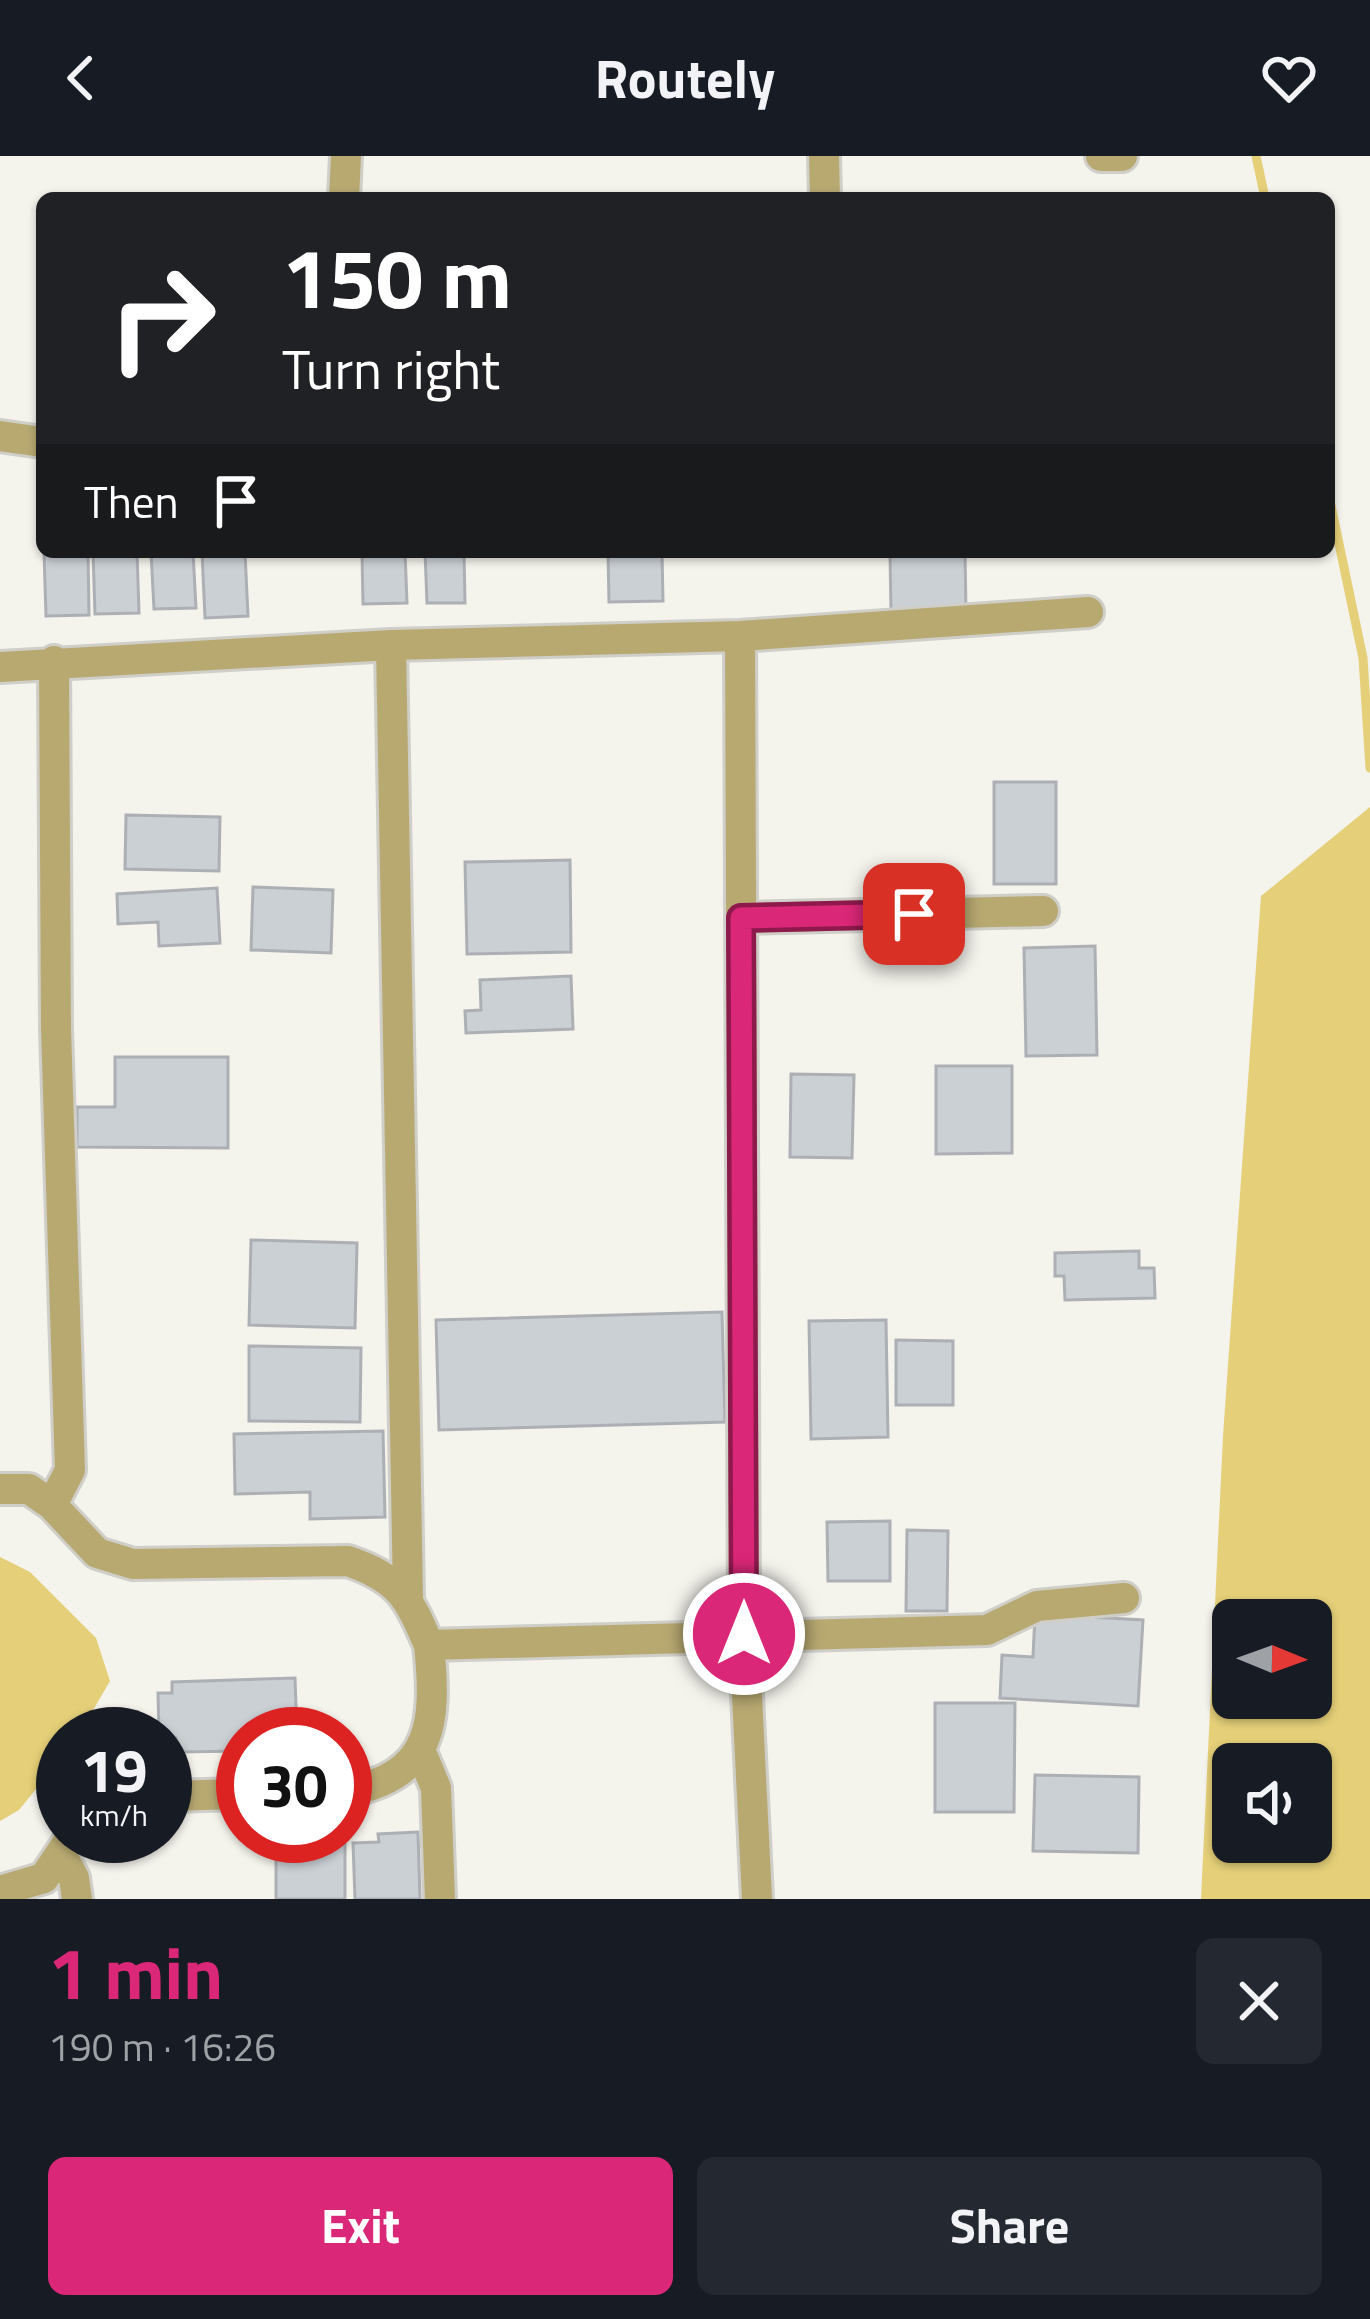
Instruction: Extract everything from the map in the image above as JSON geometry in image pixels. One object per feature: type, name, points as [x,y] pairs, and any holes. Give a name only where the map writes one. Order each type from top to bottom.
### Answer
[{"type":"street","points":[[344,192],[346,156]]},
{"type":"street","points":[[824,156],[825,192]]},
{"type":"street","points":[[1101,156],[1122,156]]},
{"type":"street","points":[[0,436],[36,441]]},
{"type":"street","points":[[0,667],[391,645],[740,636],[1088,612]]},
{"type":"street","points":[[740,636],[744,1634],[757,1899]]},
{"type":"street","points":[[372,1783],[394,1775],[421,1752],[434,1698],[429,1645],[408,1597],[391,645]]},
{"type":"street","points":[[52,1504],[70,1470],[56,1029],[55,661]]},
{"type":"street","points":[[741,918],[1043,911]]},
{"type":"street","points":[[0,1490],[29,1489],[52,1504],[97,1553],[133,1564],[348,1561],[374,1570],[408,1597]]},
{"type":"street","points":[[429,1645],[988,1630],[1037,1606],[1124,1598]]},
{"type":"street","points":[[421,1752],[436,1788],[440,1899]]},
{"type":"street","points":[[0,1891],[44,1878],[54,1863]]},
{"type":"street","points":[[71,1863],[77,1899]]},
{"type":"shaded area","points":[[1370,807],[1370,1899],[1201,1899],[1212,1668],[1212,1719],[1332,1719],[1332,1599],[1215,1599],[1261,896]]},
{"type":"shaded area","points":[[0,1557],[30,1572],[96,1638],[110,1681],[95,1707],[36,1707],[36,1789],[19,1810],[0,1821]]},
{"type":"building","points":[[44,558],[88,558],[89,615],[46,616]]},
{"type":"building","points":[[93,558],[137,558],[139,613],[95,614]]},
{"type":"building","points":[[151,558],[193,558],[196,608],[154,609]]},
{"type":"building","points":[[202,558],[245,558],[248,616],[205,618]]},
{"type":"building","points":[[362,558],[405,558],[407,603],[363,604]]},
{"type":"building","points":[[425,558],[464,558],[465,603],[427,603]]},
{"type":"building","points":[[608,558],[662,558],[663,601],[609,602]]},
{"type":"building","points":[[890,558],[965,558],[966,613],[891,614]]},
{"type":"building","points":[[994,782],[1056,782],[1056,884],[994,884]]},
{"type":"building","points":[[126,815],[220,817],[219,871],[125,869]]},
{"type":"building","points":[[570,860],[571,952],[467,954],[465,862]]},
{"type":"building","points":[[253,887],[333,890],[331,953],[251,950]]},
{"type":"building","points":[[217,888],[220,943],[159,946],[158,922],[118,924],[117,894]]},
{"type":"building","points":[[1095,946],[1097,1055],[1026,1056],[1024,948]]},
{"type":"building","points":[[571,976],[573,1029],[466,1033],[465,1011],[481,1010],[480,980]]},
{"type":"building","points":[[115,1057],[228,1057],[228,1148],[77,1147],[77,1107],[115,1107]]},
{"type":"building","points":[[936,1066],[1012,1066],[1012,1153],[936,1154]]},
{"type":"building","points":[[791,1074],[854,1075],[852,1158],[790,1157]]},
{"type":"building","points":[[251,1240],[357,1243],[355,1328],[249,1325]]},
{"type":"building","points":[[1139,1251],[1139,1268],[1154,1268],[1155,1298],[1065,1300],[1064,1276],[1055,1276],[1055,1253]]},
{"type":"building","points":[[722,1312],[725,1422],[439,1430],[436,1320]]},
{"type":"building","points":[[886,1320],[888,1437],[811,1439],[809,1321]]},
{"type":"building","points":[[896,1340],[953,1341],[953,1405],[896,1405]]},
{"type":"building","points":[[249,1346],[361,1348],[360,1422],[249,1421]]},
{"type":"building","points":[[383,1431],[385,1517],[310,1519],[310,1492],[235,1494],[234,1434]]},
{"type":"building","points":[[890,1521],[890,1581],[828,1581],[827,1522]]},
{"type":"building","points":[[907,1530],[948,1531],[947,1611],[906,1611]]},
{"type":"building","points":[[1035,1614],[1143,1620],[1138,1706],[1000,1698],[1002,1655],[1033,1657]]},
{"type":"building","points":[[295,1678],[296,1707],[216,1707],[216,1751],[192,1752],[192,1707],[158,1707],[158,1693],[172,1693],[172,1682]]},
{"type":"building","points":[[935,1703],[1015,1703],[1014,1812],[935,1812]]},
{"type":"building","points":[[1035,1775],[1139,1777],[1138,1853],[1033,1851]]},
{"type":"building","points":[[418,1832],[420,1899],[355,1899],[354,1863],[372,1863],[372,1842],[379,1842],[378,1834]]},
{"type":"building","points":[[276,1863],[345,1863],[345,1899],[276,1899]]},
{"type":"waterway","points":[[1256,156],[1264,192]]},
{"type":"waterway","points":[[1335,525],[1363,658],[1370,768]]},
{"type":"route","points":[[744,1634],[741,918],[914,914]]}]
